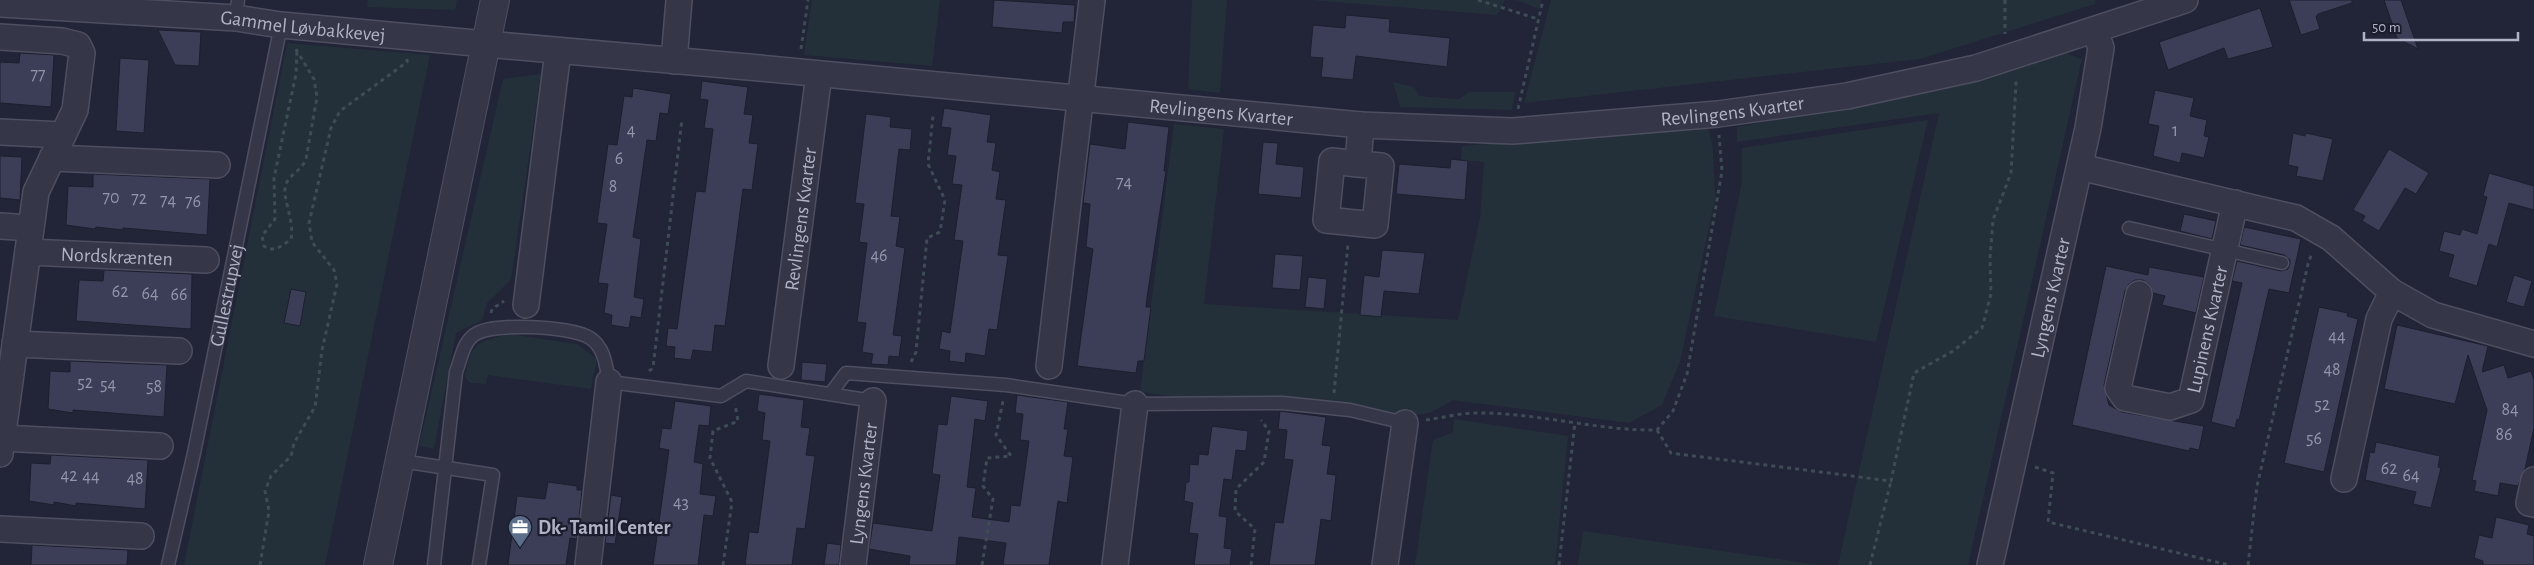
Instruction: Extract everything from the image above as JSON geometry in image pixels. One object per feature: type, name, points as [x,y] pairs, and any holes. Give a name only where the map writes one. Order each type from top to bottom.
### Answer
[{"type":"street","points":[[378,565],[401,461],[494,0]]},
{"type":"street","points":[[674,61],[679,0]]},
{"type":"street","points":[[1048,366],[1092,0]]},
{"type":"street","name":"Revlingens Kvarter","points":[[486,44],[808,72],[1361,125],[1513,131],[1718,114],[1847,96],[1967,70],[2006,59],[2186,0]]},
{"type":"street","name":"Gammel Løvbakkevej","points":[[0,4],[237,9],[281,25],[486,44]]},
{"type":"street","name":"Lyngens Kvarter","points":[[1990,565],[2080,167],[2101,48],[2096,31]]},
{"type":"street","points":[[0,37],[62,41],[78,46],[82,53],[75,110],[36,192],[30,240],[11,328],[1,446],[160,446]]},
{"type":"street","points":[[526,305],[558,51]]},
{"type":"street","name":"Revlingens Kvarter","points":[[781,366],[808,72]]},
{"type":"street","points":[[1358,164],[1361,125]]},
{"type":"street","points":[[0,132],[64,135]]},
{"type":"street","points":[[52,158],[217,165]]},
{"type":"street","points":[[1332,161],[1358,164],[1381,166],[1375,225],[1326,220],[1332,161]]},
{"type":"street","points":[[2080,167],[2296,218],[2331,238],[2392,292],[2433,315],[2534,344]]},
{"type":"street","name":"Lupinens Kvarter","points":[[2139,294],[2118,388],[2125,398],[2170,407],[2191,400],[2235,203]]},
{"type":"street","name":"Nordskrænten","points":[[0,226],[30,240],[206,260]]},
{"type":"street","points":[[2344,479],[2378,319],[2392,292]]},
{"type":"street","points":[[11,328],[179,351]]},
{"type":"street","points":[[588,565],[620,383]]},
{"type":"street","name":"Lyngens Kvarter","points":[[853,565],[873,401]]},
{"type":"street","points":[[1115,565],[1136,404]]},
{"type":"street","points":[[1385,565],[1405,423]]},
{"type":"street","points":[[2534,480],[2529,503],[2534,504]]},
{"type":"street","points":[[0,529],[141,536]]},
{"type":"lane","name":"Gullestrupvej","points":[[168,565],[194,453],[281,25]]},
{"type":"lane","points":[[2129,228],[2282,263]]},
{"type":"lane","points":[[434,565],[456,372],[465,344],[474,335],[488,328],[518,326],[575,332],[591,338],[604,355],[620,383],[721,396],[746,381],[873,401]]},
{"type":"lane","points":[[831,394],[846,373],[903,379],[1006,384],[1136,404],[1282,403],[1333,408],[1405,423]]},
{"type":"lane","points":[[401,461],[492,475],[479,565]]},
{"type":"path","points":[[808,0],[808,72]]},
{"type":"path","points":[[1478,0],[1538,19]]},
{"type":"path","points":[[1513,131],[1543,0]]},
{"type":"path","points":[[1870,565],[1891,482],[1914,373],[1952,351],[1982,328],[1991,294],[1990,258],[1993,220],[2011,173],[2016,83],[2006,59],[2005,0]]},
{"type":"path","points":[[281,25],[297,51],[314,79],[317,97],[304,166],[289,179],[285,191],[292,219],[291,239],[274,250],[270,250],[264,246],[262,236],[275,220],[274,178],[296,74],[297,51]]},
{"type":"path","points":[[260,565],[268,511],[265,491],[271,476],[291,456],[294,443],[315,407],[322,350],[337,284],[334,270],[312,242],[309,223],[331,128],[340,110],[406,62],[411,36]]},
{"type":"path","points":[[1405,423],[1474,413],[1575,422],[1628,430],[1657,430],[1673,411],[1687,374],[1722,171],[1718,114]]},
{"type":"path","points":[[903,379],[916,352],[927,238],[940,232],[944,200],[928,164],[933,116]]},
{"type":"path","points":[[620,383],[653,368],[682,119]]},
{"type":"path","points":[[1333,408],[1350,222]]},
{"type":"path","points":[[2248,565],[2257,486],[2308,264],[2320,232]]},
{"type":"path","points":[[982,565],[993,499],[983,486],[987,458],[1011,456],[996,435],[1006,384]]},
{"type":"path","points":[[723,565],[732,502],[710,458],[713,432],[738,420],[733,389]]},
{"type":"path","points":[[1249,403],[1269,431],[1264,462],[1236,489],[1235,511],[1255,530],[1251,565]]},
{"type":"path","points":[[1559,565],[1575,422]]},
{"type":"path","points":[[1657,430],[1671,453],[1891,482]]},
{"type":"path","points":[[2013,461],[2053,473],[2048,522],[2229,565]]},
{"type":"shaded area","points":[[368,0],[457,0],[455,10],[367,7]]},
{"type":"shaded area","points":[[812,0],[940,0],[932,66],[804,55]]},
{"type":"shaded area","points":[[1192,0],[1227,0],[1220,93],[1188,89]]},
{"type":"shaded area","points":[[1310,0],[1505,0],[1497,15]]},
{"type":"shaded area","points":[[1517,0],[1541,0],[1539,9]]},
{"type":"shaded area","points":[[1551,0],[2096,0],[2095,4],[1920,59],[1524,103]]},
{"type":"shaded area","points":[[287,43],[430,55],[325,565],[184,565]]},
{"type":"shaded area","points":[[2066,53],[2082,59],[1968,565],[1838,565],[1939,113],[1737,142],[1737,127],[1938,90]]},
{"type":"shaded area","points":[[541,74],[511,280],[487,303],[482,320],[456,333],[434,449],[419,446],[503,79]]},
{"type":"shaded area","points":[[1393,82],[1414,87],[1419,96],[1459,99],[1469,92],[1515,92],[1512,110],[1400,107]]},
{"type":"shaded area","points":[[1928,120],[1876,342],[1714,316],[1742,182],[1742,148]]},
{"type":"shaded area","points":[[1174,124],[1224,129],[1204,304],[1458,320],[1480,218],[1484,162],[1461,160],[1462,146],[1708,126],[1713,149],[1715,199],[1680,362],[1662,405],[1629,423],[1453,400],[1432,412],[1406,417],[1185,398],[1140,392]]},
{"type":"shaded area","points":[[509,334],[577,344],[597,359],[591,389],[488,375],[486,384],[470,383],[465,377],[473,351],[483,342]]},
{"type":"shaded area","points":[[1454,419],[1568,436],[1555,565],[1415,565],[1433,440],[1453,432]]},
{"type":"shaded area","points":[[1583,531],[1820,565],[1578,565]]},
{"type":"building","points":[[994,0],[1075,5],[1074,22],[1063,22],[1062,33],[992,27]]},
{"type":"building","points":[[2289,0],[2352,0],[2352,3],[2318,14],[2316,17],[2320,29],[2301,35]]},
{"type":"building","points":[[2384,0],[2401,0],[2418,49],[2397,38]]},
{"type":"building","points":[[2260,8],[2273,47],[2228,59],[2224,48],[2168,70],[2159,42]]},
{"type":"building","points":[[1346,15],[1390,19],[1389,32],[1450,38],[1447,67],[1356,56],[1353,80],[1321,77],[1323,58],[1310,57],[1313,25],[1345,28]]},
{"type":"building","points":[[158,30],[201,32],[199,66],[175,65]]},
{"type":"building","points":[[20,53],[54,55],[51,107],[0,103],[0,62],[19,63]]},
{"type":"building","points":[[120,58],[149,60],[144,133],[116,131]]},
{"type":"building","points":[[702,81],[748,87],[744,114],[753,115],[749,143],[758,144],[752,190],[743,189],[725,326],[715,325],[712,352],[693,350],[691,360],[674,358],[675,347],[666,346],[668,328],[677,329],[696,191],[705,192],[713,129],[704,128],[708,100],[700,99]]},
{"type":"building","points":[[633,88],[671,94],[668,114],[660,113],[656,141],[647,140],[633,237],[641,239],[634,297],[644,299],[641,318],[631,316],[629,328],[611,325],[612,315],[604,313],[608,284],[598,283],[607,224],[597,223],[608,144],[617,145],[624,96],[632,97]]},
{"type":"building","points":[[2155,90],[2194,98],[2190,116],[2207,120],[2204,136],[2209,137],[2204,158],[2182,153],[2180,163],[2153,156],[2159,126],[2148,124]]},
{"type":"building","points":[[944,108],[991,115],[987,142],[996,143],[992,170],[1000,172],[996,199],[1006,200],[998,255],[1008,256],[997,330],[989,329],[985,356],[966,353],[965,363],[949,361],[950,351],[939,349],[942,331],[950,333],[963,241],[954,240],[962,185],[952,184],[956,156],[947,155],[951,128],[941,127]]},
{"type":"building","points":[[866,114],[891,117],[890,127],[912,129],[910,150],[899,149],[891,216],[900,217],[896,246],[905,248],[893,335],[902,336],[899,357],[889,356],[888,365],[871,364],[873,354],[862,352],[866,323],[857,322],[867,243],[859,242],[864,204],[855,203]]},
{"type":"building","points":[[1128,122],[1169,127],[1164,171],[1166,171],[1146,307],[1151,307],[1144,361],[1138,361],[1136,373],[1077,366],[1093,249],[1086,247],[1090,204],[1083,203],[1090,144],[1125,149]]},
{"type":"building","points":[[2293,133],[2305,136],[2306,133],[2333,139],[2323,181],[2296,176],[2298,167],[2288,165]]},
{"type":"building","points":[[1263,142],[1278,143],[1276,164],[1304,167],[1301,198],[1258,194]]},
{"type":"building","points":[[2389,149],[2429,173],[2416,194],[2405,188],[2379,231],[2362,221],[2365,216],[2353,210]]},
{"type":"building","points":[[0,156],[22,157],[20,200],[0,198]]},
{"type":"building","points":[[1451,159],[1468,161],[1465,200],[1396,194],[1399,164],[1450,168]]},
{"type":"building","points":[[2489,173],[2534,186],[2534,210],[2509,203],[2497,247],[2489,244],[2477,286],[2448,277],[2454,255],[2439,251],[2444,231],[2460,235],[2462,229],[2477,234],[2487,197],[2483,196]]},
{"type":"building","points":[[93,174],[210,179],[207,235],[123,228],[123,230],[96,227],[95,229],[66,225],[68,186],[93,187]]},
{"type":"building","points":[[2184,214],[2216,221],[2212,239],[2180,231]]},
{"type":"building","points":[[2244,227],[2301,239],[2289,293],[2269,289],[2239,420],[2237,419],[2235,428],[2211,422],[2242,283],[2232,281],[2237,261],[2281,271],[2288,269],[2290,264],[2290,260],[2284,255],[2240,245]]},
{"type":"building","points":[[1382,250],[1425,253],[1419,294],[1384,291],[1381,317],[1360,315],[1364,275],[1379,277]]},
{"type":"building","points":[[1275,254],[1303,256],[1300,290],[1272,288]]},
{"type":"building","points":[[2106,266],[2148,275],[2149,267],[2204,277],[2196,313],[2162,305],[2165,296],[2153,293],[2149,284],[2143,280],[2135,280],[2129,284],[2125,291],[2104,385],[2109,405],[2122,412],[2204,426],[2199,450],[2190,448],[2189,451],[2072,425]]},
{"type":"building","points":[[104,270],[192,274],[191,329],[76,321],[79,280],[103,281]]},
{"type":"building","points":[[2514,275],[2532,281],[2524,307],[2506,302]]},
{"type":"building","points":[[1308,277],[1327,279],[1324,309],[1305,307]]},
{"type":"building","points":[[291,289],[306,292],[300,326],[284,323]]},
{"type":"building","points":[[2319,307],[2348,313],[2347,316],[2358,319],[2324,472],[2284,463]]},
{"type":"building","points":[[2397,325],[2488,346],[2482,372],[2504,365],[2508,378],[2531,371],[2534,380],[2534,428],[2525,469],[2518,486],[2500,483],[2498,496],[2474,491],[2476,481],[2472,480],[2487,410],[2468,355],[2455,404],[2384,389]]},
{"type":"building","points":[[70,361],[167,365],[164,417],[73,410],[73,413],[48,409],[50,371],[70,372]]},
{"type":"building","points":[[802,362],[827,364],[825,382],[801,380]]},
{"type":"building","points":[[759,394],[804,400],[801,427],[810,428],[806,455],[815,456],[805,529],[797,528],[792,565],[745,565],[749,532],[758,533],[770,441],[762,440],[765,413],[757,411]]},
{"type":"building","points":[[1017,395],[1068,402],[1064,429],[1068,429],[1064,456],[1073,457],[1067,503],[1058,501],[1049,565],[1003,565],[1006,543],[959,537],[956,565],[909,565],[910,556],[869,549],[873,523],[932,531],[940,475],[932,474],[938,424],[947,425],[951,396],[988,401],[985,421],[975,419],[967,487],[976,488],[972,517],[1009,522],[1011,505],[1020,506],[1029,441],[1020,440],[1023,414],[1015,413]]},
{"type":"building","points":[[675,401],[711,406],[709,426],[699,425],[694,462],[703,464],[700,494],[716,496],[713,516],[704,515],[698,565],[653,565],[669,450],[659,448],[662,428],[671,429]]},
{"type":"building","points":[[1280,411],[1326,417],[1322,445],[1331,446],[1327,474],[1336,475],[1331,521],[1321,519],[1315,565],[1269,565],[1275,522],[1283,523],[1293,460],[1284,459],[1287,430],[1278,429]]},
{"type":"building","points":[[1212,426],[1248,431],[1246,451],[1236,450],[1232,480],[1224,479],[1219,516],[1227,517],[1224,548],[1232,549],[1230,565],[1194,565],[1198,534],[1189,533],[1193,503],[1184,501],[1186,482],[1189,482],[1190,464],[1198,465],[1199,454],[1208,455]]},
{"type":"building","points":[[2376,442],[2440,456],[2438,467],[2441,468],[2431,508],[2413,504],[2416,492],[2365,480],[2370,452],[2374,453]]},
{"type":"building","points":[[51,455],[148,460],[145,509],[76,503],[76,506],[54,502],[54,505],[29,501],[31,463],[50,464]]},
{"type":"building","points":[[548,482],[577,486],[577,490],[582,490],[577,539],[570,538],[566,565],[508,565],[517,496],[545,499]]},
{"type":"building","points":[[611,495],[622,497],[615,544],[605,543]]},
{"type":"building","points":[[2496,517],[2529,525],[2527,534],[2534,536],[2534,565],[2483,565],[2483,561],[2474,558],[2479,535],[2492,538]]},
{"type":"building","points":[[827,543],[841,545],[839,565],[824,565]]},
{"type":"building","points":[[32,545],[128,550],[127,565],[31,565]]},
{"type":"place","name":"Dk- Tamil Center","points":[[520,548]]}]
